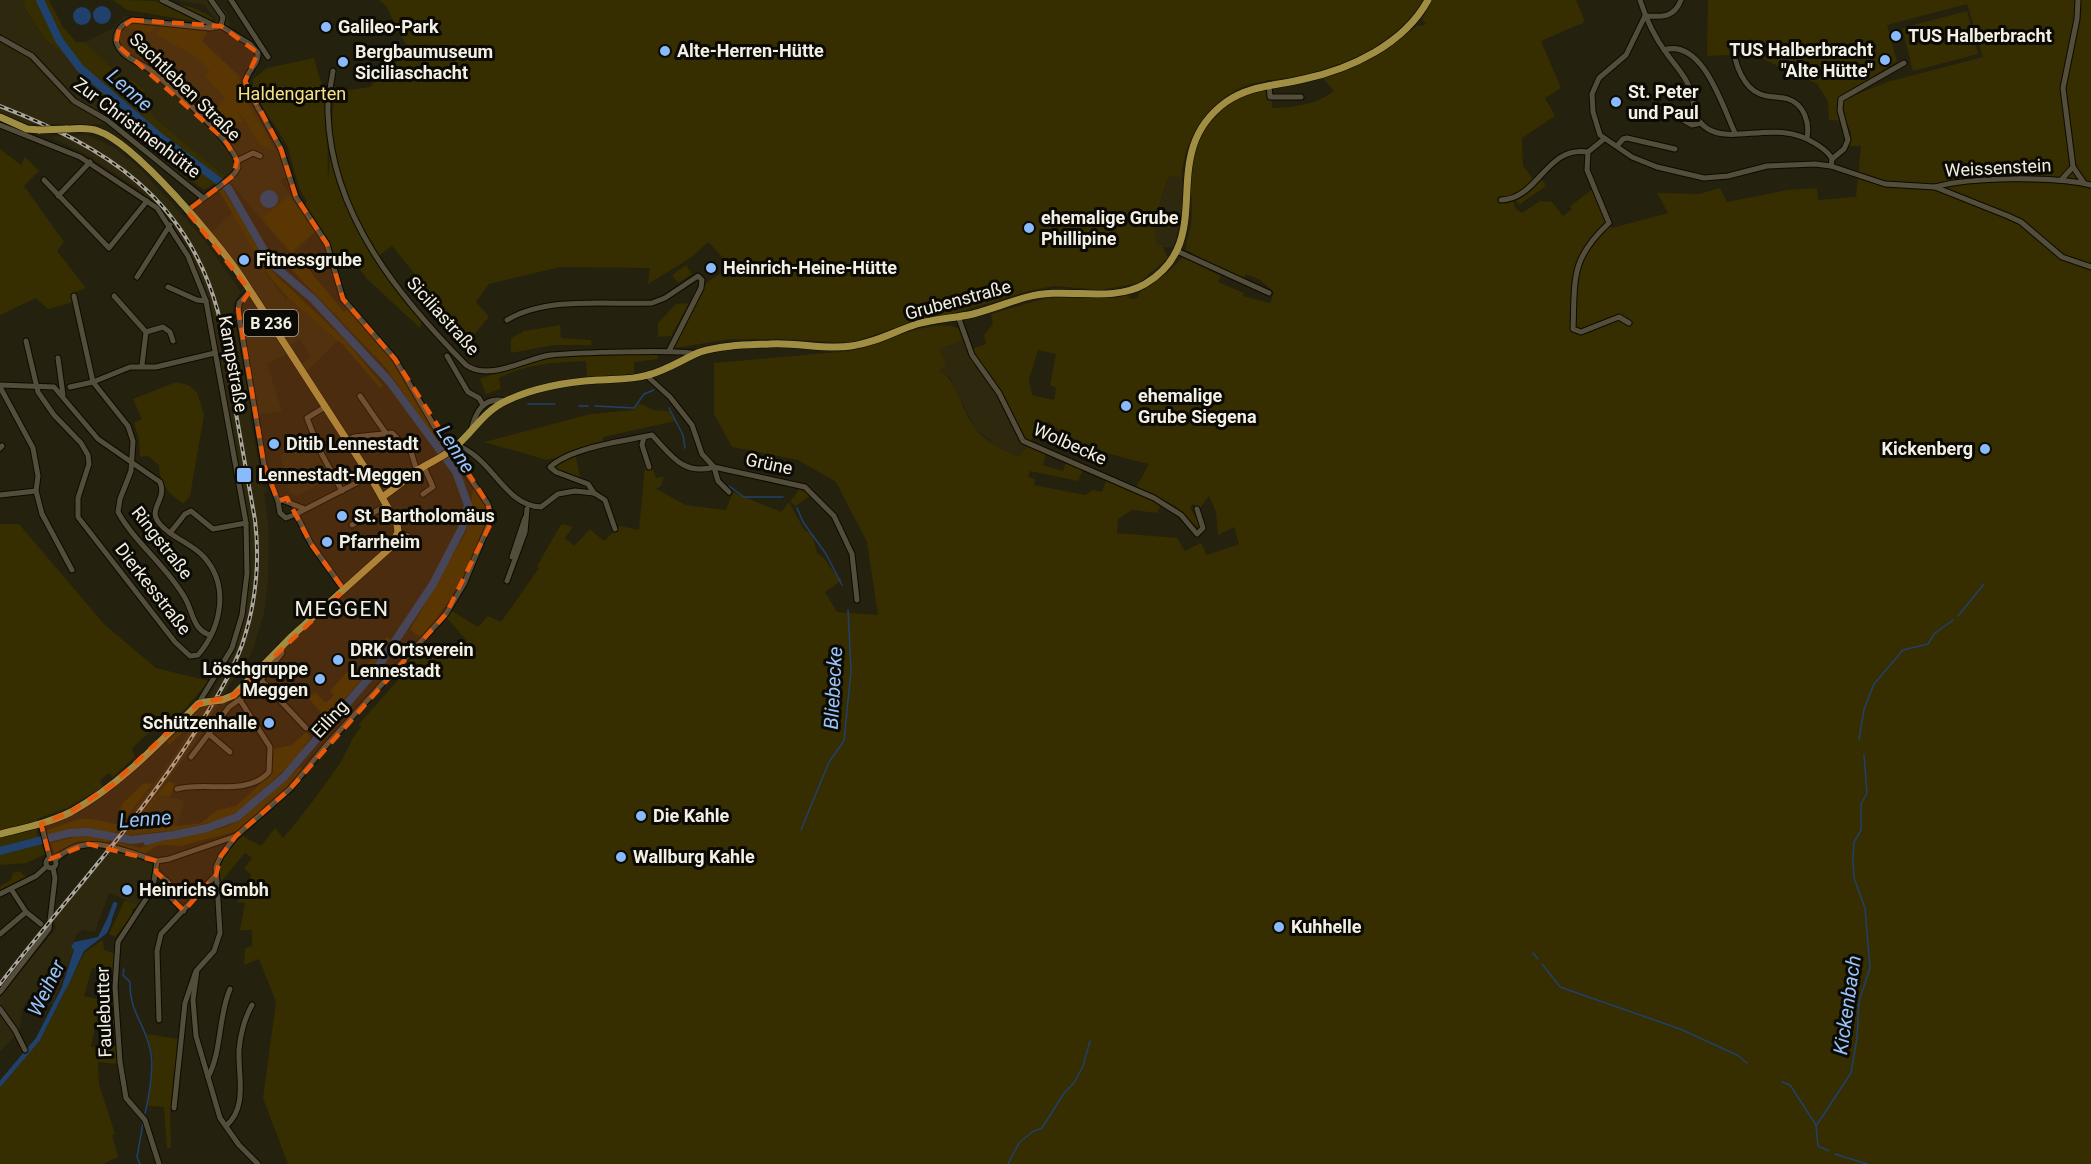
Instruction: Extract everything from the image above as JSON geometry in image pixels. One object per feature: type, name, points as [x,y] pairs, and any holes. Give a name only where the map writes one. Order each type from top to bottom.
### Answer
[{"type":"main road","points":[[1269,84],[1315,76],[1384,46],[1409,28],[1428,0]]},
{"type":"main road","name":"Grubenstraße","points":[[382,497],[451,451],[488,412],[505,401],[532,389],[648,376],[695,354],[718,348],[784,343],[826,348],[867,344],[919,324],[1049,292],[1105,294],[1129,290],[1158,274],[1177,251],[1187,219],[1186,173],[1191,148],[1207,121],[1227,101],[1249,90],[1269,84]]},
{"type":"main road","name":"B 236","points":[[0,117],[27,129],[91,129],[108,136],[146,167],[227,257],[370,476],[397,524],[398,532]]},
{"type":"main road","points":[[1,833],[41,828],[70,812],[107,789],[202,700],[222,699],[234,695],[280,646],[390,548],[398,532]]},
{"type":"street","points":[[162,0],[250,44],[258,53],[258,58],[247,75],[245,84],[281,149],[296,197],[327,243],[343,299],[388,350],[451,451]]},
{"type":"street","points":[[211,0],[223,17],[219,27]]},
{"type":"street","points":[[231,0],[268,57]]},
{"type":"street","points":[[1640,0],[1645,16],[1664,50],[1690,89],[1695,115],[1701,123],[1717,133],[1773,130],[1807,138],[1829,153],[1832,163]]},
{"type":"street","points":[[1645,16],[1675,13],[1681,0]]},
{"type":"street","name":"Weissenstein","points":[[2078,0],[2077,19],[2063,88],[2073,167],[2088,184]]},
{"type":"street","points":[[1645,16],[1624,57],[1603,74],[1594,86],[1593,112],[1599,133],[1604,139],[1649,165],[1704,178],[1728,176],[1767,166],[1832,163],[1885,184],[1935,187],[2008,216],[2021,222],[2062,257],[2091,267]]},
{"type":"street","name":"Sachtleben Straße","points":[[187,211],[204,195],[237,171],[237,161],[225,140],[153,73],[122,52],[116,44],[119,28],[132,20],[219,27]]},
{"type":"street","name":"Zur Christinenhütte","points":[[0,38],[32,56],[74,101],[107,120],[204,195]]},
{"type":"street","points":[[1734,47],[1734,56],[1744,80],[1754,91],[1765,96],[1787,99],[1797,105],[1807,122],[1807,138]]},
{"type":"street","points":[[1664,50],[1674,49],[1692,55],[1704,68],[1735,133]]},
{"type":"street","points":[[1832,163],[1844,149],[1848,140],[1840,110],[1841,99],[1904,63]]},
{"type":"street","name":"Siciliastraße","points":[[333,71],[328,119],[336,170],[343,194],[380,266],[466,365],[483,372],[549,355],[669,351],[695,354]]},
{"type":"street","points":[[1269,84],[1270,97],[1301,97]]},
{"type":"street","points":[[1662,108],[1692,126],[1701,123]]},
{"type":"street","name":"Kampstraße","points":[[0,125],[47,142],[90,162],[147,201],[170,225],[188,256],[206,301],[246,523],[247,583],[242,615],[224,663],[202,700]]},
{"type":"street","points":[[1617,146],[1624,138],[1675,149]]},
{"type":"street","points":[[1501,200],[1512,200],[1528,190],[1541,172],[1567,152],[1588,152],[1604,139]]},
{"type":"street","points":[[1588,152],[1587,170],[1608,223],[1585,248],[1576,267],[1573,329],[1581,332],[1619,317],[1629,323]]},
{"type":"street","points":[[237,161],[253,153],[260,156]]},
{"type":"street","points":[[58,196],[90,162]]},
{"type":"street","name":"Weissenstein","points":[[2061,180],[2073,167]]},
{"type":"street","points":[[44,180],[110,248],[147,201]]},
{"type":"street","name":"Weissenstein","points":[[1935,187],[1975,182],[2061,180],[2088,184]]},
{"type":"street","points":[[137,277],[170,225]]},
{"type":"street","points":[[1177,251],[1269,293]]},
{"type":"street","points":[[507,320],[520,312],[560,305],[652,303],[665,298],[698,276],[702,284],[669,351]]},
{"type":"street","points":[[168,287],[197,300],[206,301]]},
{"type":"street","points":[[250,291],[239,303],[238,312],[264,465],[282,516],[286,518],[296,514],[370,476]]},
{"type":"street","name":"Ringstraße","points":[[74,296],[93,382],[128,426],[133,441],[131,461],[118,512],[166,570],[186,599],[198,627],[210,635]]},
{"type":"street","points":[[114,296],[146,332],[142,365]]},
{"type":"street","name":"Wolbecke","points":[[958,316],[972,355],[999,393],[1023,441],[1154,498],[1181,515],[1197,534],[1203,528],[1197,509]]},
{"type":"street","points":[[146,332],[164,327],[170,332],[173,341]]},
{"type":"street","points":[[26,341],[37,385]]},
{"type":"street","points":[[70,387],[93,382],[130,367],[142,365],[156,367],[215,353]]},
{"type":"street","points":[[447,356],[466,390],[479,398],[483,405]]},
{"type":"street","points":[[57,358],[63,396]]},
{"type":"street","points":[[648,376],[670,397],[692,425],[702,454],[714,467],[718,481],[729,492]]},
{"type":"street","name":"Dierkesstraße","points":[[37,385],[45,403],[81,443],[88,455],[88,464],[78,498],[78,517],[185,653],[198,655],[219,616],[220,603],[212,569],[197,550],[170,533]]},
{"type":"street","points":[[72,570],[42,514],[36,491],[38,476],[33,448],[0,386],[51,386],[63,396],[98,439],[156,478],[162,485],[154,515],[157,524],[170,533],[185,514],[191,511],[213,529],[246,523]]},
{"type":"street","points":[[360,396],[385,432]]},
{"type":"street","name":"Grubenstraße","points":[[471,432],[477,411],[483,405],[496,400],[505,401]]},
{"type":"street","points":[[325,407],[306,418],[320,451],[342,491]]},
{"type":"street","points":[[347,441],[385,432],[396,435],[424,467],[433,487],[423,494]]},
{"type":"street","name":"Grüne","points":[[644,437],[652,435],[677,461],[691,470],[700,471],[714,467],[810,490],[834,516],[843,530],[852,554],[856,600]]},
{"type":"street","points":[[615,529],[605,500],[594,493],[588,484],[555,472],[550,467],[559,460],[600,446],[644,437],[642,446],[649,467]]},
{"type":"street","points":[[458,445],[476,456],[505,488],[528,507],[541,507],[555,495],[564,493],[594,493]]},
{"type":"street","name":"Eiling","points":[[51,857],[71,847],[88,844],[158,861],[184,855],[236,836],[263,815],[290,789],[324,748],[441,621],[464,584],[488,531],[492,513],[451,451]]},
{"type":"street","points":[[0,495],[36,491]]},
{"type":"street","points":[[278,501],[282,500],[305,509]]},
{"type":"street","points":[[352,525],[387,505]]},
{"type":"street","points":[[507,568],[528,507]]},
{"type":"street","points":[[507,581],[525,532],[528,507]]},
{"type":"street","points":[[296,514],[311,544],[344,590]]},
{"type":"street","points":[[398,532],[408,536],[416,546]]},
{"type":"street","points":[[191,757],[229,707],[253,690],[282,653],[280,646]]},
{"type":"street","points":[[260,679],[306,728]]},
{"type":"street","points":[[177,789],[242,786],[262,778],[269,772],[270,747],[240,700]]},
{"type":"street","points":[[209,734],[230,752]]},
{"type":"street","points":[[0,894],[56,866],[41,828]]},
{"type":"street","points":[[174,1108],[185,1003],[190,981],[214,951],[220,933],[216,875],[220,856],[236,836]]},
{"type":"street","name":"Faulebutter","points":[[158,861],[147,901],[122,933],[118,942],[115,987],[120,1062],[126,1098],[144,1120],[159,1164]]},
{"type":"street","points":[[0,992],[49,929],[55,878],[50,867]]},
{"type":"street","points":[[156,872],[168,882],[170,897],[183,911]]},
{"type":"street","points":[[159,1020],[158,942],[161,934],[216,875]]},
{"type":"street","points":[[11,889],[26,912],[40,924]]},
{"type":"street","points":[[0,934],[26,912]]},
{"type":"street","points":[[197,970],[193,1000],[196,1036],[217,1110],[239,1145],[258,1164]]},
{"type":"street","points":[[208,1077],[213,1067],[219,1030],[230,988]]},
{"type":"street","points":[[226,1126],[239,1109],[239,1047],[252,1005]]},
{"type":"street","points":[[0,1009],[15,1030],[25,1050]]},
{"type":"highlighted area","points":[[132,20],[221,26],[258,53],[245,81],[281,149],[296,197],[327,244],[343,299],[395,359],[488,504],[491,523],[446,614],[290,789],[236,836],[221,856],[216,875],[184,911],[170,897],[169,884],[156,872],[157,861],[88,844],[50,859],[41,824],[70,812],[112,785],[198,704],[234,695],[344,590],[311,544],[287,498],[278,501],[264,465],[238,308],[250,291],[187,211],[233,176],[237,161],[225,140],[116,44],[119,29]]},
{"type":"shaded area","points":[[0,0],[25,0],[23,6],[43,37],[95,82],[103,124],[28,124],[0,112]]},
{"type":"shaded area","points":[[177,0],[216,0],[227,13],[230,25],[218,33],[208,31],[203,41],[239,75],[247,98],[276,147],[287,177],[280,181],[318,230],[291,255],[226,177],[155,118],[141,98],[146,91],[128,83],[85,42],[114,28],[123,16],[207,25],[216,20],[204,5]]},
{"type":"shaded area","points":[[87,135],[115,148],[140,168],[203,238],[241,292],[233,305],[233,313],[263,487],[266,487],[267,491],[264,493],[269,530],[268,580],[264,613],[253,649],[244,670],[232,681],[195,744],[131,827],[122,825],[170,762],[220,678],[239,618],[245,590],[244,522],[203,287],[196,266],[179,234],[161,211],[137,188],[80,151],[50,137]]},
{"type":"shaded area","points":[[1169,176],[1182,178],[1182,217],[1173,247],[1157,247],[1153,230],[1155,218]]},
{"type":"shaded area","points":[[233,212],[268,276],[286,300],[288,298],[338,340],[307,371],[302,363],[311,357],[300,339],[290,345],[252,286],[212,232]]},
{"type":"shaded area","points":[[267,325],[286,354],[267,364],[282,411],[259,414],[245,334]]},
{"type":"shaded area","points":[[962,341],[971,363],[987,377],[1028,446],[1019,457],[997,447],[975,428],[950,378],[939,370],[940,349]]},
{"type":"shaded area","points":[[314,441],[332,477],[296,496],[290,493],[280,455]]},
{"type":"shaded area","points":[[159,795],[184,801],[177,826],[136,824]]},
{"type":"shaded area","points":[[111,851],[138,857],[154,864],[152,883],[146,898],[140,906],[109,893],[95,932],[83,930],[77,934],[71,947],[74,950],[53,1004],[30,996],[23,1008],[19,1032],[0,1052],[0,997],[56,928],[53,921]]},
{"type":"green space","points":[[25,0],[49,0],[63,27],[76,42],[85,42],[127,82],[131,79],[146,91],[141,98],[155,118],[226,177],[204,190],[100,110],[95,82],[43,37],[23,5]]},
{"type":"green space","points":[[113,0],[167,2],[193,8],[214,19],[205,23],[127,10]]},
{"type":"green space","name":"Haldengarten","points":[[379,0],[1423,0],[1399,29],[1366,52],[1311,73],[1244,86],[1216,105],[1198,126],[1192,138],[1186,151],[1182,178],[1169,176],[1160,202],[1155,237],[1157,246],[1162,245],[1168,258],[1139,283],[1100,290],[1055,286],[1032,290],[949,315],[921,319],[850,343],[731,339],[675,348],[677,338],[706,283],[731,266],[708,242],[692,257],[648,284],[650,268],[560,267],[489,284],[476,302],[489,317],[469,341],[392,246],[374,259],[422,319],[420,328],[368,280],[352,260],[336,270],[329,243],[303,206],[307,202],[299,188],[287,145],[252,90],[253,79],[267,68],[314,58],[327,104],[328,182],[334,92],[370,87],[408,49],[386,6]]},
{"type":"green space","points":[[1432,0],[1576,0],[1585,22],[1541,41],[1561,88],[1545,98],[1555,116],[1522,138],[1523,166],[1535,182],[1541,178],[1546,186],[1519,205],[1516,200],[1513,201],[1516,209],[1522,213],[1540,201],[1552,202],[1563,216],[1572,209],[1570,206],[1593,189],[1612,228],[1668,213],[1657,193],[1699,194],[1720,188],[1727,202],[1787,190],[1817,188],[1818,200],[1856,197],[1861,146],[1849,146],[1851,133],[1846,121],[1829,120],[1828,101],[1817,84],[1765,60],[1752,39],[1728,47],[1730,55],[1707,56],[1708,0],[2091,0],[2091,1164],[288,1164],[263,1098],[276,1002],[259,959],[244,965],[245,948],[252,946],[252,930],[240,930],[245,903],[237,902],[250,883],[251,874],[244,869],[252,858],[245,853],[220,883],[220,868],[224,856],[243,836],[261,846],[275,828],[283,838],[340,763],[361,727],[359,724],[398,680],[394,677],[423,642],[434,647],[451,649],[467,641],[447,618],[452,611],[478,627],[488,616],[501,622],[539,568],[537,566],[560,526],[564,524],[573,527],[565,538],[574,546],[590,529],[604,541],[620,526],[639,530],[645,466],[651,465],[656,478],[664,477],[661,486],[656,489],[686,505],[726,510],[733,492],[781,512],[789,502],[805,531],[812,533],[817,553],[842,580],[825,592],[837,612],[878,615],[867,542],[836,482],[798,460],[732,447],[714,414],[714,363],[849,351],[934,326],[958,328],[972,349],[986,344],[984,335],[993,324],[991,314],[1057,295],[1115,298],[1130,294],[1129,298],[1136,299],[1141,291],[1168,272],[1183,257],[1221,276],[1218,282],[1244,293],[1243,296],[1270,303],[1274,292],[1260,280],[1246,274],[1243,281],[1186,250],[1192,216],[1192,163],[1201,137],[1217,115],[1239,98],[1252,92],[1265,88],[1268,98],[1272,98],[1272,108],[1304,104],[1327,96],[1334,91],[1322,77],[1373,56],[1418,25],[1423,26],[1426,23],[1422,19]],"holes":[[[1967,4],[1983,57],[1887,82],[1848,98],[1838,99],[1897,61],[1887,25]],[[962,341],[971,364],[980,369],[998,393],[1019,440],[1028,446],[1019,457],[990,442],[976,429],[951,382],[939,370],[946,366],[940,349]],[[1038,350],[1056,354],[1050,385],[1056,388],[1054,400],[1032,395],[1029,380]],[[1049,422],[1084,444],[1149,464],[1135,489],[1107,478],[1102,492],[1093,490],[1085,495],[1034,485],[1035,479],[1028,477],[1030,471],[1078,481],[1083,470],[1066,462],[1063,471],[1043,465],[1047,452],[1030,443],[1039,426]],[[1209,496],[1216,512],[1218,535],[1234,527],[1239,544],[1207,555],[1201,543],[1185,551],[1177,538],[1117,533],[1118,519],[1132,510],[1157,513],[1163,500],[1175,506],[1199,529],[1201,527],[1190,507],[1193,504],[1200,508]]]},
{"type":"green space","points":[[1967,11],[1978,54],[1913,71],[1902,28]]},
{"type":"green space","points":[[139,22],[159,24],[151,33],[124,27]]},
{"type":"green space","points":[[161,24],[207,30],[202,42],[237,75],[245,98],[275,150],[260,145],[245,120],[205,76],[210,71],[195,56],[156,35]]},
{"type":"green space","points":[[226,98],[244,121],[217,128],[207,118]]},
{"type":"green space","points":[[0,149],[21,165],[25,157],[39,171],[24,186],[64,242],[57,251],[86,288],[72,294],[73,302],[48,309],[36,298],[0,315]]},
{"type":"green space","points":[[223,189],[273,272],[347,342],[383,386],[380,388],[343,345],[288,298],[269,276],[219,191]]},
{"type":"green space","points":[[289,196],[316,230],[291,252],[262,218]]},
{"type":"green space","points":[[300,259],[344,312],[347,309],[385,350],[443,442],[443,450],[386,368],[290,268]]},
{"type":"green space","points":[[686,265],[692,274],[678,283],[672,275]]},
{"type":"green space","points":[[689,303],[671,336],[658,337],[658,323],[676,304]]},
{"type":"green space","points":[[560,325],[561,338],[591,340],[592,345],[554,345],[511,353],[511,338],[524,331]]},
{"type":"green space","points":[[658,354],[658,359],[634,362],[634,376],[587,378],[586,361],[553,363],[509,373],[499,378],[501,389],[486,394],[480,379],[502,370],[552,357]]},
{"type":"green space","points":[[176,382],[188,385],[197,392],[204,415],[190,496],[183,503],[165,487],[159,465],[148,456],[140,457],[139,439],[134,423],[142,419],[133,399]]},
{"type":"green space","points":[[639,403],[653,410],[669,411],[675,421],[603,437],[602,444],[547,460],[484,442],[591,414],[633,410]]},
{"type":"green space","points":[[576,456],[580,479],[555,469],[559,462]]},
{"type":"green space","points":[[473,488],[487,512],[481,541],[463,577],[422,638],[410,630],[467,530]]},
{"type":"green space","points":[[799,489],[811,495],[796,506],[790,502]]},
{"type":"green space","points":[[0,524],[19,524],[104,624],[156,668],[209,681],[170,726],[162,721],[132,748],[135,757],[113,777],[109,773],[100,780],[103,787],[67,808],[37,819],[37,833],[45,854],[27,863],[0,865]]},
{"type":"green space","points":[[387,637],[391,640],[374,665],[314,735],[309,728],[322,714],[308,698],[315,692],[326,703],[334,695],[330,691],[353,665],[362,672]]},
{"type":"green space","points":[[202,708],[193,722],[169,745],[167,742]]},
{"type":"green space","points":[[306,732],[311,737],[293,762],[240,810],[225,819],[178,830],[123,836],[168,781],[175,784],[170,797],[159,795],[137,824],[177,826],[201,823],[217,810],[236,806],[271,774],[273,749],[292,745]]},
{"type":"green space","points":[[301,766],[302,769],[289,788],[241,830],[181,846],[159,845],[144,854],[115,846],[118,842],[140,848],[165,839],[224,828],[240,820]]},
{"type":"green space","points":[[153,783],[126,818],[120,810],[123,803],[143,784]]},
{"type":"green space","points":[[79,819],[92,819],[121,825],[114,834],[75,830],[48,836],[47,830]]},
{"type":"green space","points":[[79,836],[111,839],[108,843],[78,841],[54,853],[51,843]]},
{"type":"green space","points":[[20,871],[26,877],[0,891],[0,886],[11,880],[13,873]]},
{"type":"green space","points":[[125,900],[140,906],[132,909],[132,916],[115,937],[109,934]]},
{"type":"green space","points":[[103,940],[104,950],[116,954],[113,972],[92,968],[84,996],[99,999],[110,974],[114,975],[117,1027],[95,1028],[91,1047],[118,1046],[118,1064],[98,1062],[99,1084],[115,1134],[112,1135],[118,1157],[103,1164],[0,1164],[0,1082],[47,1027],[85,952]]},
{"type":"green space","points":[[147,1034],[178,1039],[170,1113],[171,1148],[167,1148],[164,1107],[148,1106],[153,1058]]},
{"type":"water","points":[[98,6],[106,6],[111,11],[109,22],[98,24],[93,19],[93,11]]},
{"type":"water","points":[[78,7],[86,7],[91,12],[89,23],[78,25],[73,20],[73,12]]},
{"type":"water","points":[[265,190],[273,190],[278,195],[276,206],[265,208],[260,203],[260,195]]},
{"type":"water","points":[[107,919],[112,921],[107,933],[84,951],[66,990],[62,986],[74,950],[71,947],[74,942],[98,937]]},
{"type":"waterway","name":"Lenne","points":[[0,851],[69,833],[87,832],[131,840],[174,835],[207,828],[237,817],[284,777],[375,671],[433,584],[462,528],[468,505],[456,472],[389,381],[313,299],[272,264],[228,188],[160,137],[80,68],[59,40],[40,0]]},
{"type":"waterway","points":[[595,406],[634,408],[644,394],[654,390]]},
{"type":"waterway","points":[[528,404],[555,404]]},
{"type":"waterway","points":[[579,406],[588,406]]},
{"type":"waterway","name":"Bliebecke","points":[[669,408],[683,435],[685,448]]},
{"type":"waterway","name":"Bliebecke","points":[[729,486],[744,497],[783,497]]},
{"type":"waterway","name":"Bliebecke","points":[[797,508],[803,522],[826,554],[842,585]]},
{"type":"waterway","name":"Kickenbach","points":[[1958,616],[1984,584]]},
{"type":"waterway","name":"Bliebecke","points":[[801,830],[829,762],[844,741],[851,671],[848,610]]},
{"type":"waterway","name":"Kickenbach","points":[[1859,740],[1864,709],[1874,684],[1903,650],[1928,644],[1934,634],[1953,620]]},
{"type":"waterway","name":"Kickenbach","points":[[1829,1151],[1818,1146],[1816,1126],[1851,1073],[1857,1038],[1859,1001],[1870,968],[1865,908],[1854,878],[1853,859],[1854,842],[1861,830],[1861,804],[1867,793],[1864,755]]},
{"type":"waterway","name":"Weiher","points":[[146,843],[174,835]]},
{"type":"waterway","name":"Weiher","points":[[108,923],[115,904]]},
{"type":"waterway","points":[[1533,953],[1538,959]]},
{"type":"waterway","points":[[1542,964],[1560,987],[1680,1029],[1737,1055],[1747,1063]]},
{"type":"waterway","points":[[124,969],[123,975],[130,982],[134,1009],[151,1056],[151,1082],[145,1114]]},
{"type":"waterway","name":"Weiher","points":[[0,1084],[38,1039],[66,984]]},
{"type":"waterway","points":[[1008,1164],[1019,1143],[1032,1132],[1042,1128],[1064,1093],[1074,1083],[1083,1066],[1090,1041]]},
{"type":"waterway","points":[[1782,1082],[1790,1085],[1816,1125]]},
{"type":"waterway","points":[[140,1164],[137,1157],[143,1123]]},
{"type":"waterway","points":[[1835,1154],[1867,1164]]},
{"type":"railway","points":[[0,106],[74,139],[107,159],[137,181],[163,207],[186,237],[204,272],[218,312],[255,520],[257,551],[254,599],[247,630],[233,667],[216,698],[175,763],[127,827],[0,984]]},
{"type":"place","name":"Galileo-Park","points":[[326,27]]},
{"type":"place","name":"TUS Halberbracht","points":[[1896,36]]},
{"type":"place","name":"Alte-Herren-Hütte","points":[[665,51]]},
{"type":"place","name":"TUS Halberbracht \"Alte Hütte\"","points":[[1885,60]]},
{"type":"place","name":"Bergbaumuseum Siciliaschacht","points":[[343,62]]},
{"type":"place","name":"St. Peter und Paul","points":[[1616,102]]},
{"type":"place","name":"ehemalige Grube Phillipine","points":[[1029,228]]},
{"type":"place","name":"Fitnessgrube","points":[[244,260]]},
{"type":"place","name":"Heinrich-Heine-Hütte","points":[[711,268]]},
{"type":"place","name":"ehemalige Grube Siegena","points":[[1126,406]]},
{"type":"place","name":"Ditib Lennestadt","points":[[274,444]]},
{"type":"place","name":"Kickenberg","points":[[1985,449]]},
{"type":"place","name":"Lennestadt-Meggen","points":[[244,475]]},
{"type":"place","name":"St. Bartholomäus","points":[[342,516]]},
{"type":"place","name":"Pfarrheim","points":[[327,542]]},
{"type":"place","name":"DRK Ortsverein Lennestadt","points":[[338,660]]},
{"type":"place","name":"Löschgruppe Meggen","points":[[320,679]]},
{"type":"place","name":"Schützenhalle","points":[[269,723]]},
{"type":"place","name":"Die Kahle","points":[[641,816]]},
{"type":"place","name":"Wallburg Kahle","points":[[621,857]]},
{"type":"place","name":"Heinrichs Gmbh","points":[[127,890]]},
{"type":"place","name":"Kuhhelle","points":[[1279,927]]},
{"type":"district","name":"MEGGEN","points":[[342,609]]}]
